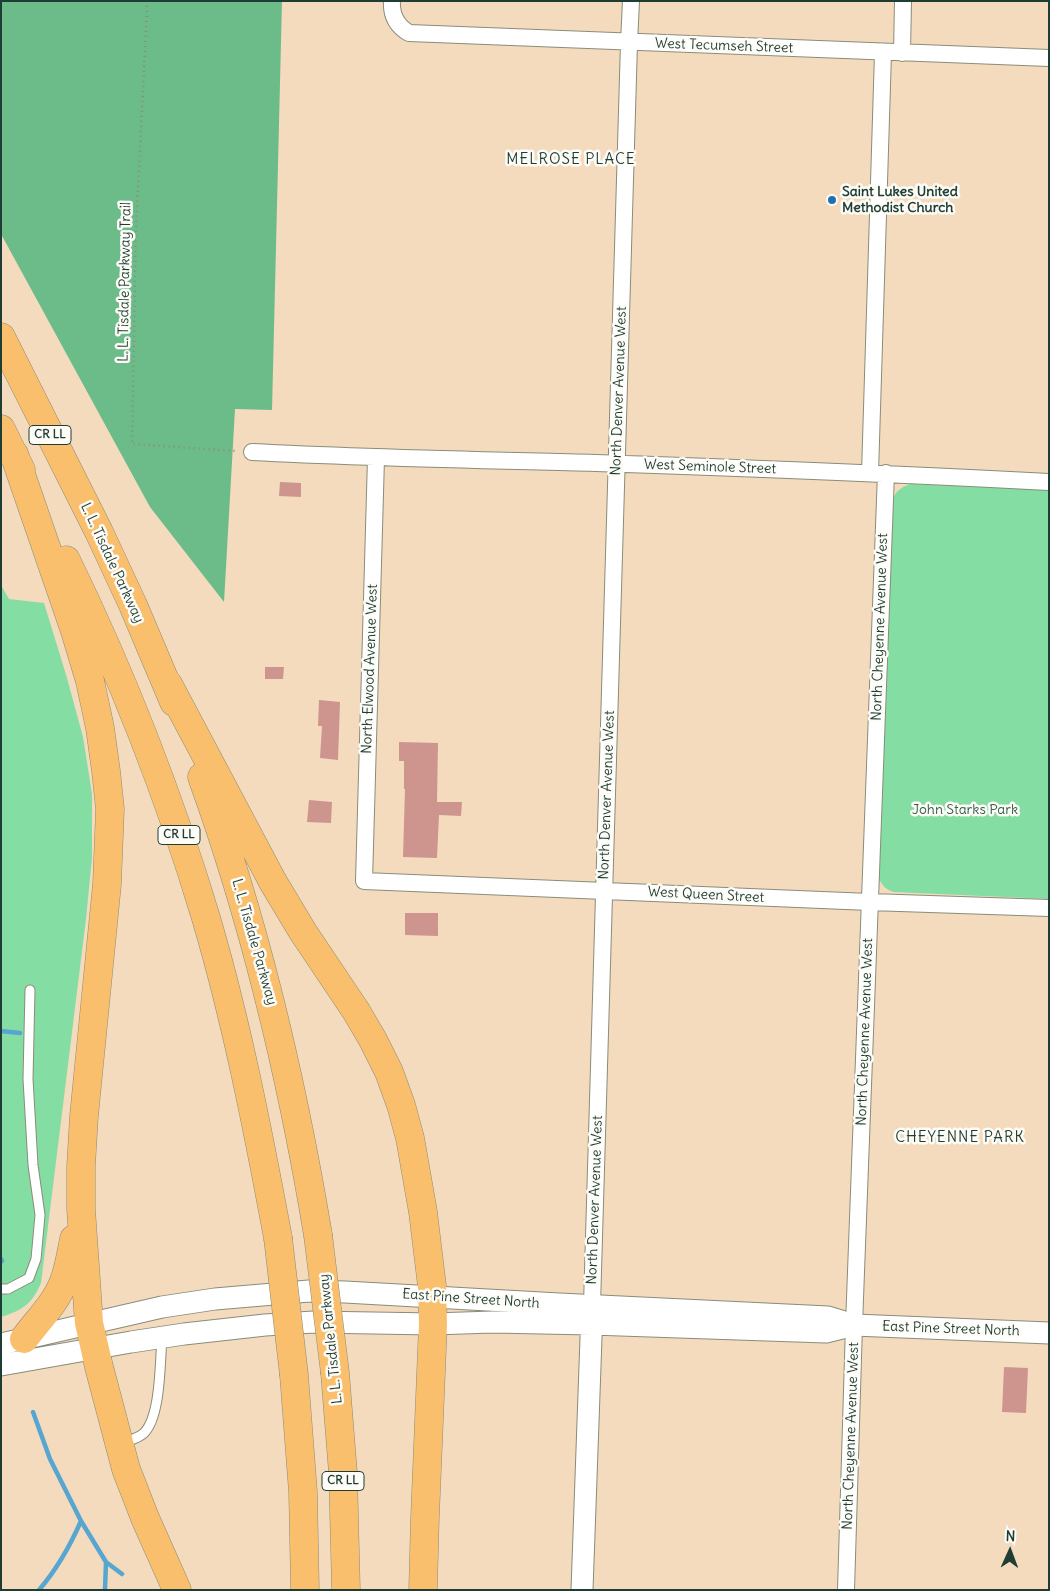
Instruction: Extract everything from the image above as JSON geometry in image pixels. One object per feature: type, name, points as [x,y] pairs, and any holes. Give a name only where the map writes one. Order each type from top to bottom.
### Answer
[{"type":"highway","name":"L. L. Tisdale Parkway","points":[[1,337],[99,532],[168,684],[215,813],[253,936],[293,1098],[318,1235],[335,1373],[343,1473],[346,1590]]},
{"type":"highway","name":"CR LL","points":[[1,429],[96,622],[128,698],[182,842],[206,919],[237,1036],[254,1110],[278,1238],[294,1375],[303,1492],[305,1590]]},
{"type":"highway","points":[[14,454],[90,681],[101,736],[110,809],[107,884],[84,1116],[81,1209],[92,1336],[126,1469],[145,1518],[177,1590]]},
{"type":"highway","points":[[168,684],[273,882],[373,1040],[389,1072],[401,1105],[413,1153],[423,1212],[434,1324],[423,1590]]},
{"type":"highway","points":[[13,1341],[52,1305],[65,1280],[81,1209]]},
{"type":"street","name":"West Tecumseh Street","points":[[392,1],[394,17],[400,27],[410,33],[1049,58]]},
{"type":"street","name":"North Denver Avenue West","points":[[582,1590],[631,1]]},
{"type":"street","points":[[902,53],[903,1]]},
{"type":"street","name":"North Cheyenne Avenue West","points":[[846,1590],[870,902],[883,53]]},
{"type":"street","name":"West Seminole Street","points":[[252,452],[376,458],[878,473],[1049,482]]},
{"type":"street","name":"North Elwood Avenue West","points":[[364,881],[376,458]]},
{"type":"street","name":"West Queen Street","points":[[364,881],[1049,908]]},
{"type":"street","name":"East Pine Street North","points":[[92,1336],[188,1302],[309,1291],[432,1297],[592,1314],[826,1332],[854,1325],[1049,1332]]},
{"type":"street","name":"East Pine Street North","points":[[92,1336],[162,1337],[265,1325],[314,1322],[434,1324],[493,1322],[592,1314]]},
{"type":"street","points":[[13,1341],[92,1336]]},
{"type":"street","points":[[1,1365],[92,1336]]},
{"type":"lane","points":[[1,1289],[8,1290],[29,1278],[36,1259],[40,1215],[34,1165],[28,1079],[30,990]]},
{"type":"lane","points":[[119,1444],[143,1434],[152,1423],[162,1337]]},
{"type":"path","name":"L. L. Tisdale Parkway Trail","points":[[146,1],[136,226],[132,444],[252,452]]},
{"type":"green space","points":[[1,1],[282,1],[272,410],[235,409],[224,602],[150,507],[1,234]]},
{"type":"green space","name":"John Starks Park","points":[[910,484],[1049,490],[1049,899],[894,892],[885,887],[879,879],[893,498],[900,489]]},
{"type":"green space","points":[[1,585],[9,599],[44,603],[83,737],[92,794],[92,858],[41,1283],[34,1296],[26,1305],[15,1312],[1,1317]]},
{"type":"building","points":[[280,482],[301,483],[301,497],[279,496]]},
{"type":"building","points":[[265,667],[284,667],[283,679],[265,679]]},
{"type":"building","points":[[319,700],[340,702],[338,760],[320,758],[322,726],[318,726]]},
{"type":"building","points":[[399,742],[438,743],[437,802],[462,802],[461,816],[439,815],[437,858],[403,857],[405,789],[404,761],[399,761]]},
{"type":"building","points":[[309,800],[332,802],[331,823],[307,822]]},
{"type":"building","points":[[405,913],[438,913],[438,936],[405,935]]},
{"type":"building","points":[[1004,1367],[1028,1368],[1026,1413],[1002,1412]]},
{"type":"waterway","points":[[1,1031],[20,1033]]},
{"type":"waterway","points":[[33,1412],[50,1459],[81,1521],[106,1562],[105,1590]]},
{"type":"waterway","points":[[39,1590],[63,1557],[81,1521]]},
{"type":"waterway","points":[[106,1562],[122,1574]]},
{"type":"place","name":"Saint Lukes United Methodist Church","points":[[832,200]]},
{"type":"district","name":"MELROSE PLACE","points":[[571,160]]},
{"type":"district","name":"CHEYENNE PARK","points":[[960,1138]]}]
